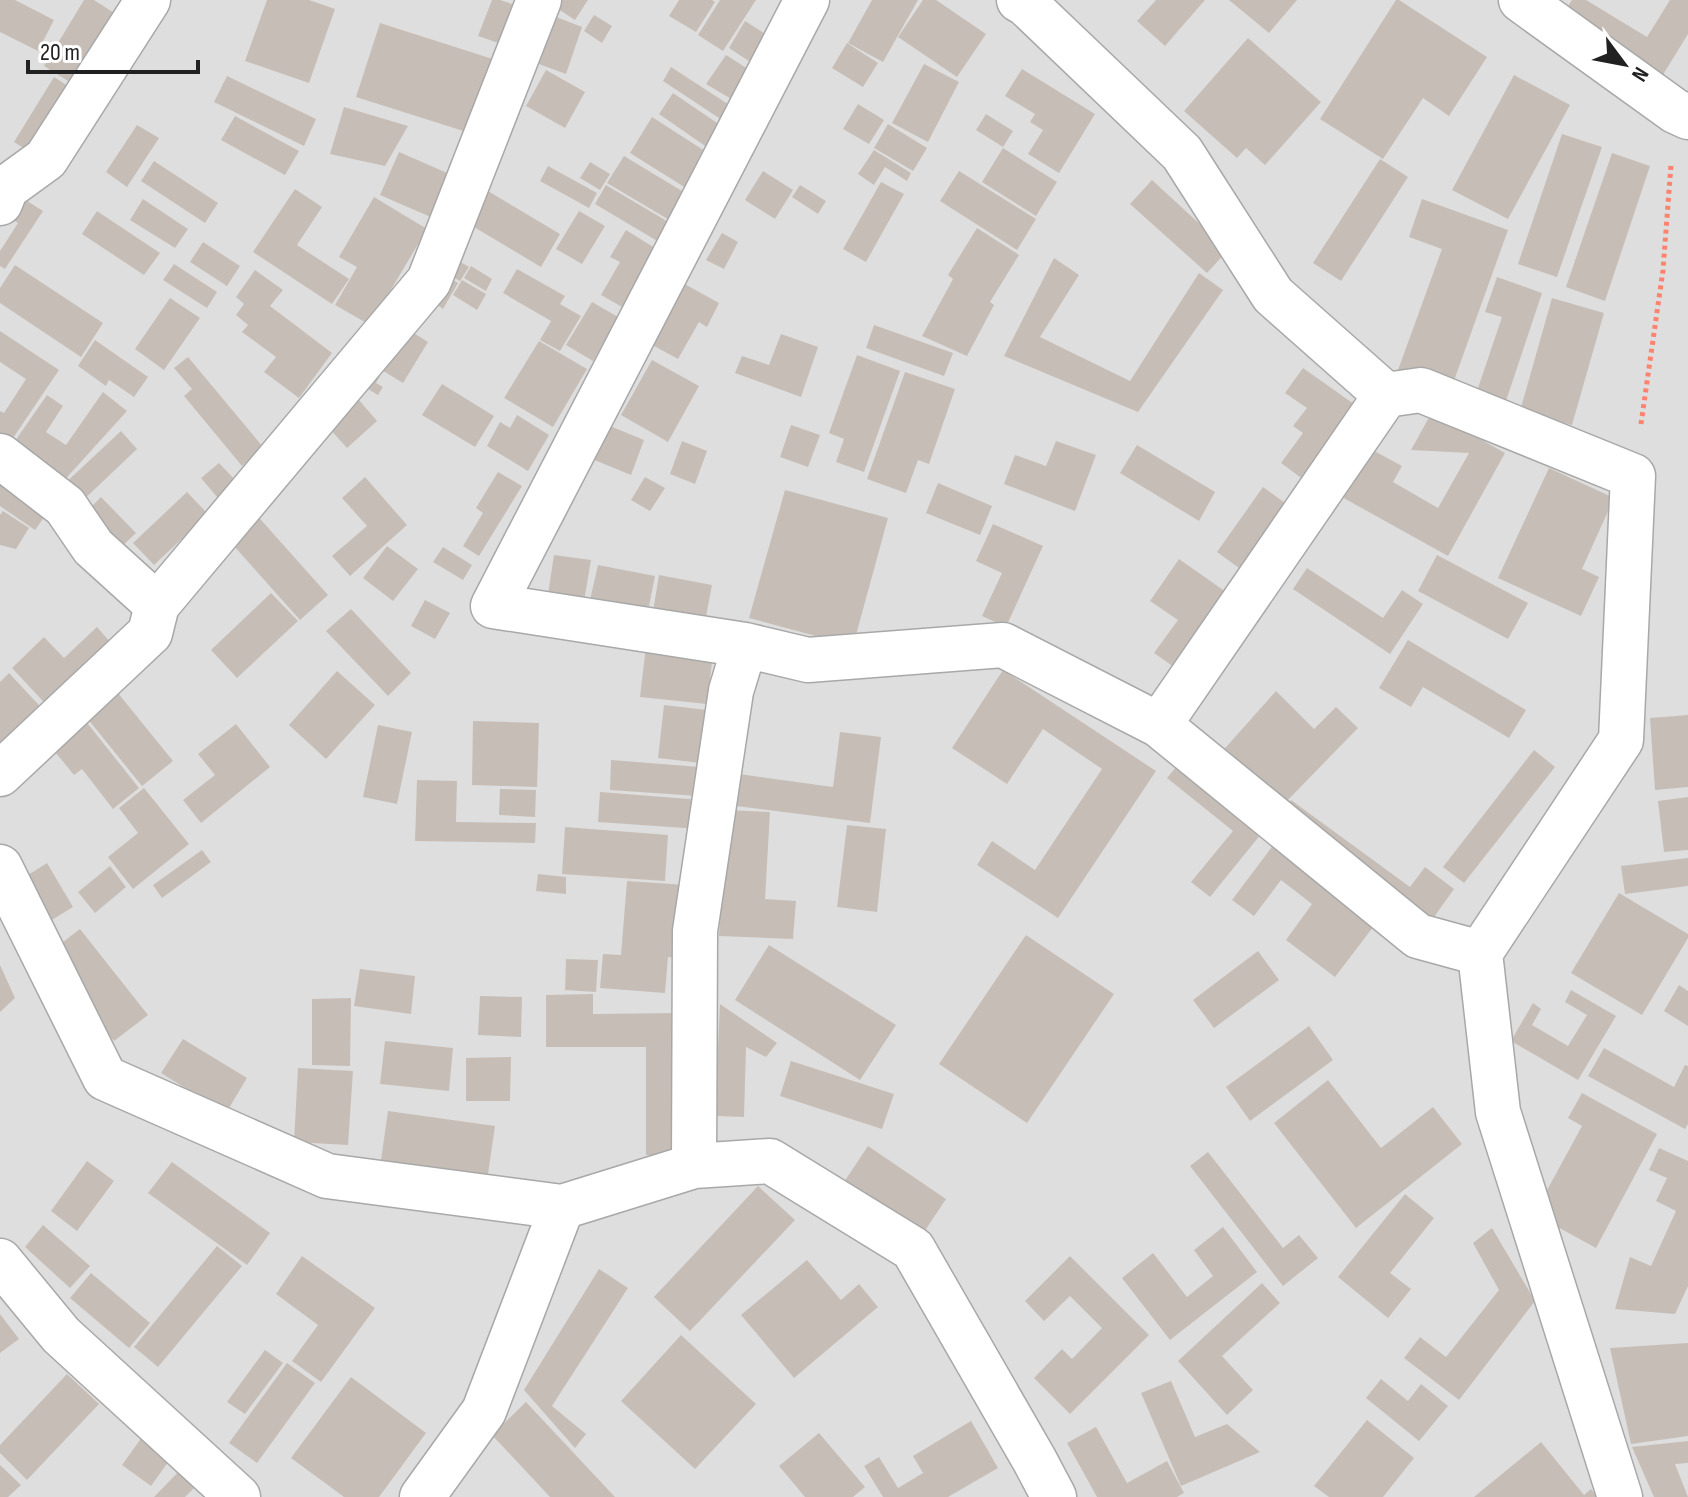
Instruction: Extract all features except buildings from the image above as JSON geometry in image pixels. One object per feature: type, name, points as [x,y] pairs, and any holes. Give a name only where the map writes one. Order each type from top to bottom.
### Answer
[{"type":"street","points":[[0,203],[6,188],[46,159],[148,0]]},
{"type":"street","points":[[0,774],[150,633],[157,605],[429,281],[539,0]]},
{"type":"street","points":[[807,0],[493,606],[745,645],[808,660],[1003,645],[1159,725],[1418,936],[1480,953]]},
{"type":"street","points":[[1019,0],[1182,153],[1273,295],[1386,395]]},
{"type":"street","points":[[1521,0],[1684,105]]},
{"type":"street","points":[[1159,725],[1386,395],[1421,390],[1633,476],[1621,740],[1480,953],[1498,1112],[1620,1497]]},
{"type":"street","points":[[0,456],[65,506],[93,547],[157,605]]},
{"type":"street","points":[[694,1166],[695,931],[731,691],[745,645]]},
{"type":"street","points":[[0,867],[105,1078],[327,1176],[562,1207],[694,1166],[770,1161],[913,1249],[1054,1497]]},
{"type":"street","points":[[422,1497],[484,1411],[562,1207]]},
{"type":"street","points":[[0,1261],[61,1335],[238,1497]]},
{"type":"path","points":[[1633,476],[1684,105]]},
{"type":"shaded area","points":[[0,0],[1688,0],[1688,1497],[0,1497]]}]
